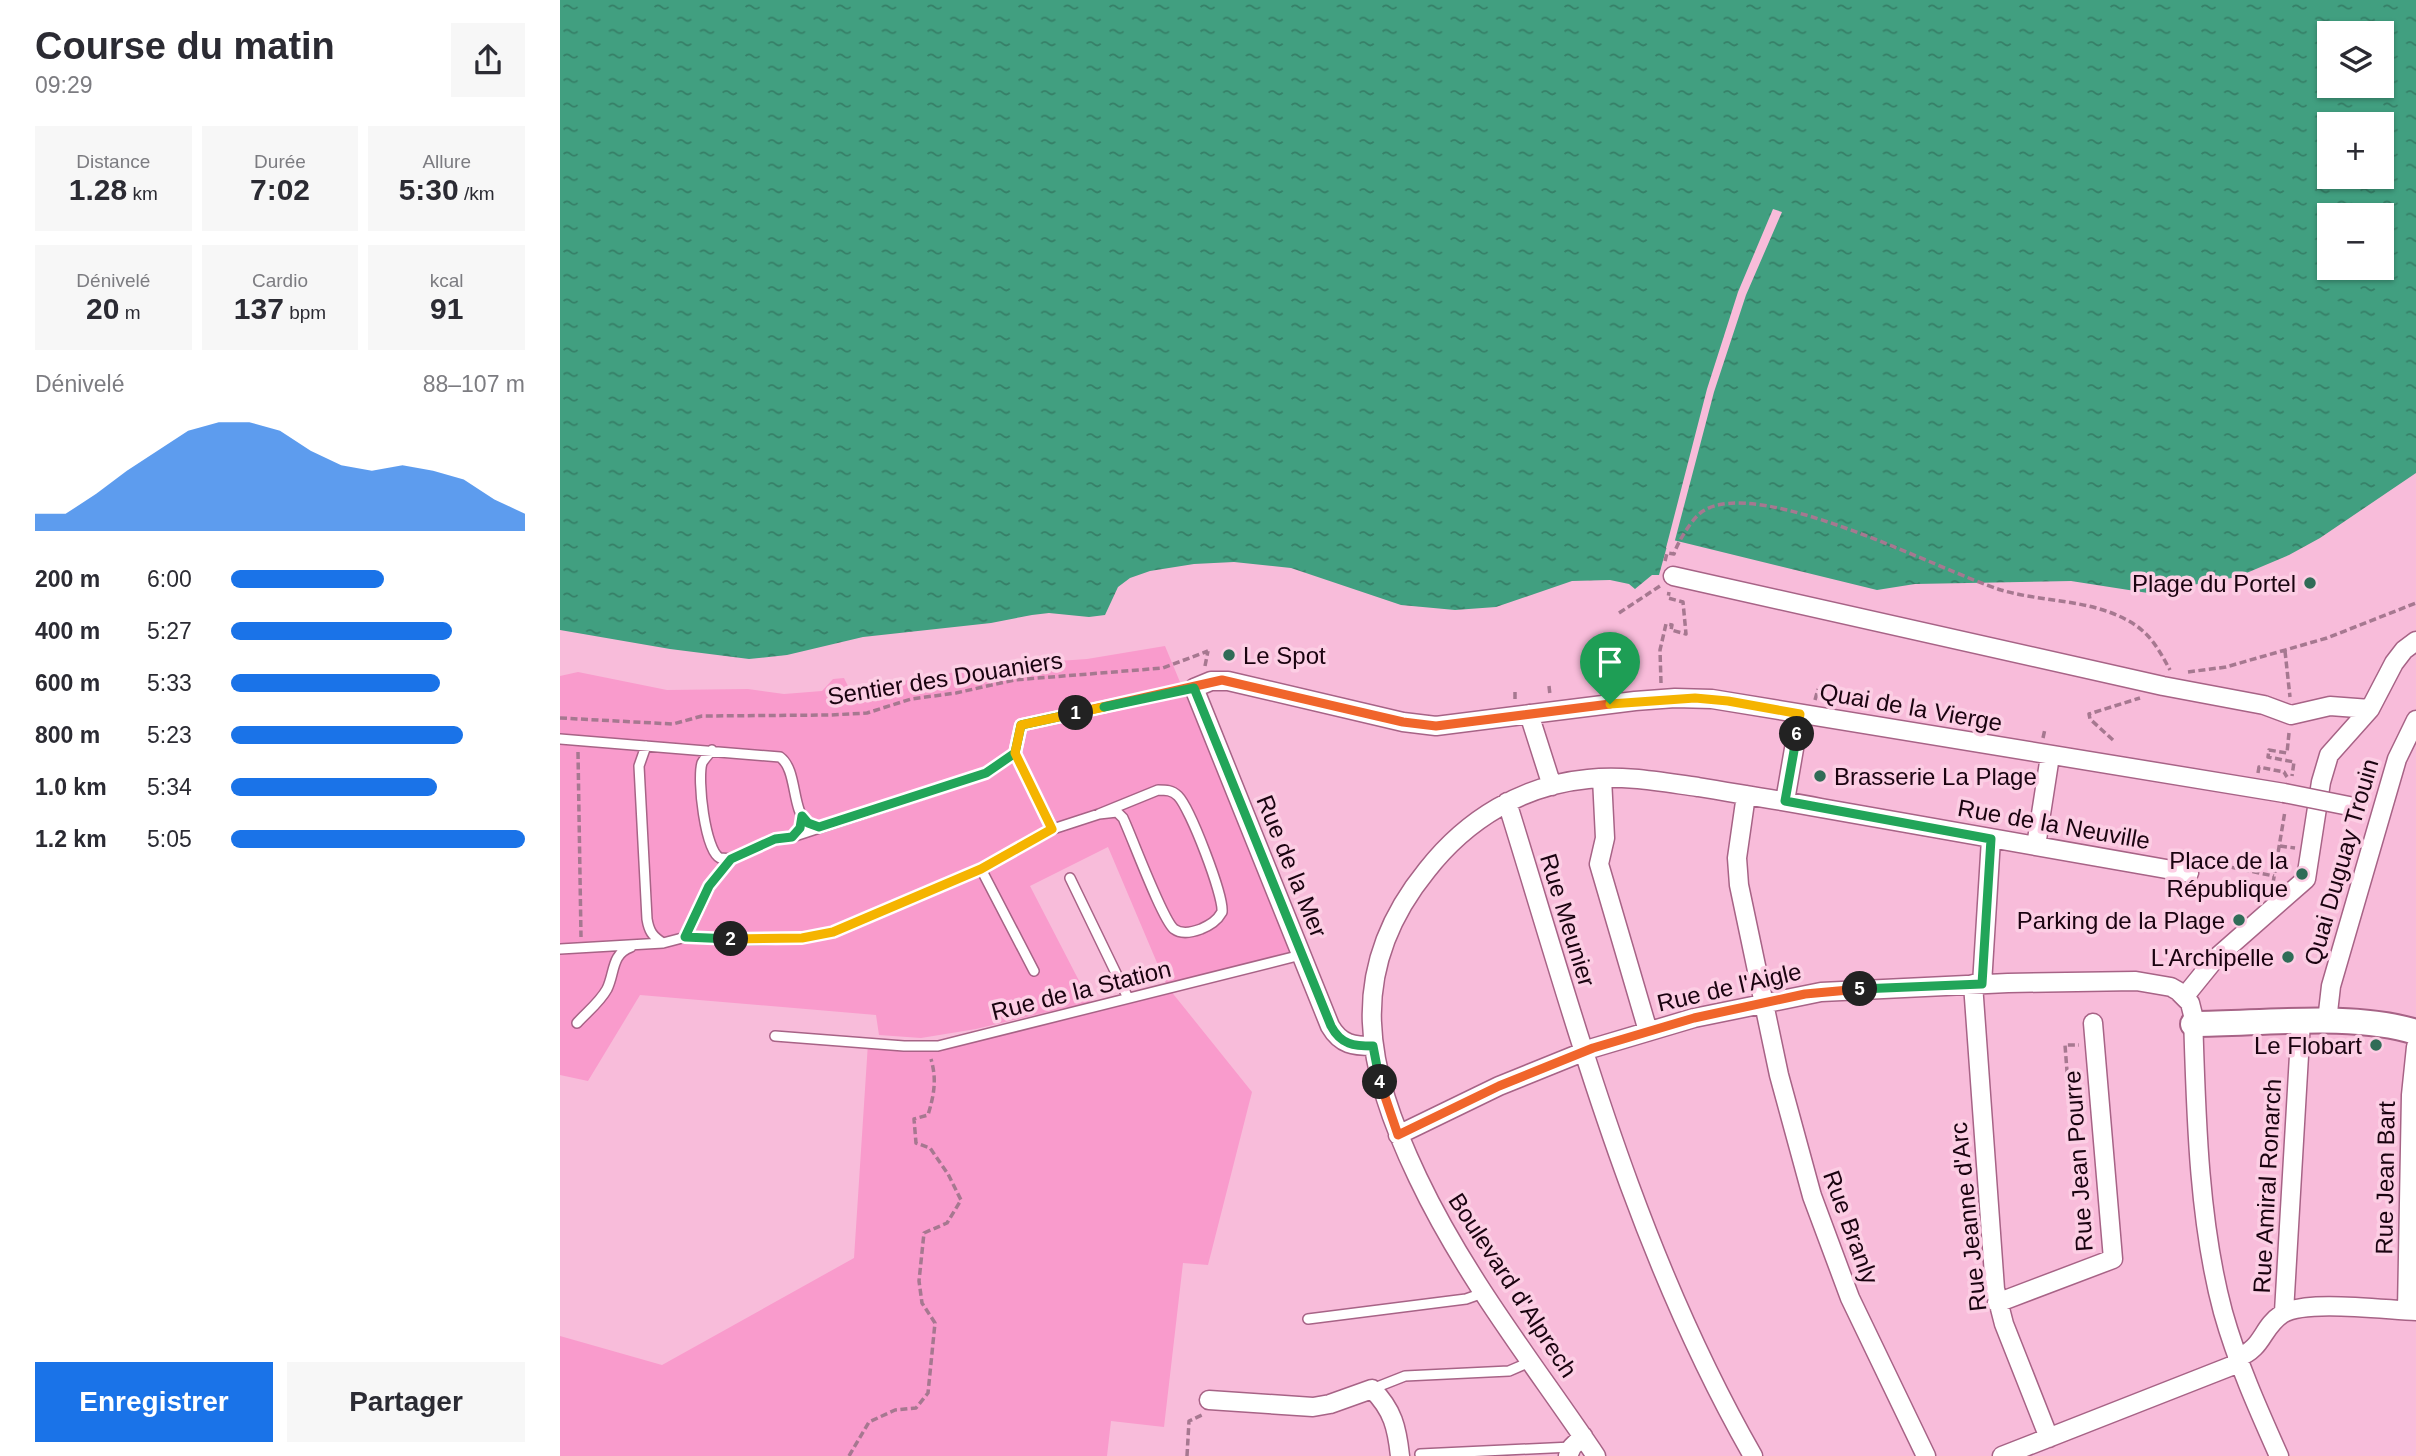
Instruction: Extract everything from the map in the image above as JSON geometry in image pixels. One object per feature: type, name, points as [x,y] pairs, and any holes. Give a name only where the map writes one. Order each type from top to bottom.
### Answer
[{"type":"street","points":[[1673,576],[2163,686],[2264,705],[2291,715],[2330,706],[2370,709]]},
{"type":"street","points":[[2279,1456],[2238,1361],[2218,1290],[2202,1182],[2193,1024],[2190,1003],[2185,996],[2215,959],[2304,882],[2309,871],[2320,782],[2329,755],[2370,709],[2394,663],[2404,650],[2416,641]]},
{"type":"street","name":"Quai de la Vierge","points":[[1199,685],[1228,681],[1403,722],[1445,726],[1662,699],[1712,699],[2050,756],[2287,783],[2381,813]]},
{"type":"street","name":"Rue de la Mer","points":[[1199,685],[1301,955],[1334,1033],[1349,1045],[1373,1046]]},
{"type":"street","points":[[1785,801],[1800,714]]},
{"type":"street","points":[[1529,715],[1552,786]]},
{"type":"street","name":"Quai Duguay Trouin","points":[[2328,1021],[2331,986],[2381,813],[2400,750],[2416,720]]},
{"type":"street","points":[[2036,846],[2050,756]]},
{"type":"street","points":[[1602,778],[1605,838],[1599,860],[1648,1031]]},
{"type":"street","name":"Rue de la Neuville","points":[[1507,802],[1552,786],[1602,778],[1639,779],[1785,801],[2189,873]]},
{"type":"street","name":"Rue Branly","points":[[1746,795],[1738,872],[1794,1134],[1823,1230],[1861,1322],[1926,1456]]},
{"type":"street","name":"Boulevard d'Alprech","points":[[1507,802],[1482,816],[1448,845],[1418,881],[1397,913],[1385,938],[1375,976],[1372,1003],[1373,1046],[1382,1091],[1398,1135],[1441,1224],[1483,1293],[1530,1362],[1575,1446],[1596,1456]]},
{"type":"street","name":"Rue Meunier","points":[[1507,802],[1583,1052],[1646,1233],[1709,1376],[1753,1456]]},
{"type":"street","name":"Rue Jeanne d'Arc","points":[[1991,839],[1977,984],[1997,1303],[2049,1438]]},
{"type":"street","name":"Rue de l'Aigle","points":[[1398,1135],[1499,1086],[1583,1052],[1648,1031],[1764,1003],[1836,990],[2123,981],[2171,987],[2185,996]]},
{"type":"street","name":"Rue Amiral Ronarch","points":[[2284,1312],[2301,1021]]},
{"type":"street","points":[[2193,1024],[2328,1021],[2385,1025],[2416,1032]]},
{"type":"street","name":"Rue Jean Pourre","points":[[1997,1303],[2113,1259],[2093,1023]]},
{"type":"street","name":"Rue Jean Bart","points":[[2411,1310],[2411,1103],[2416,1047]]},
{"type":"street","points":[[2002,1456],[2238,1361],[2256,1348],[2274,1320],[2296,1307],[2411,1310]]},
{"type":"street","points":[[1209,1400],[1313,1407],[1372,1389],[1392,1414],[1397,1429],[1400,1456]]},
{"type":"lane","points":[[1052,829],[1015,753],[1021,725],[1199,685]]},
{"type":"lane","points":[[560,739],[772,755],[784,759],[802,816],[808,823],[819,827]]},
{"type":"lane","points":[[646,747],[639,766],[648,919],[653,937],[663,943]]},
{"type":"lane","points":[[712,750],[702,763],[701,774],[708,839],[714,852],[721,858],[731,859]]},
{"type":"lane","points":[[685,937],[709,886],[731,859],[775,839],[792,837],[986,773],[1015,753]]},
{"type":"lane","points":[[560,949],[663,943],[685,937],[750,940],[802,938],[833,932],[981,869],[1052,829],[1158,790],[1176,794],[1188,811],[1220,894],[1222,912],[1217,920],[1190,932],[1174,929],[1163,912],[1123,818],[1117,813],[1098,814]]},
{"type":"lane","points":[[792,837],[800,828],[802,816]]},
{"type":"lane","points":[[981,869],[1034,971]]},
{"type":"lane","points":[[1070,878],[1128,999]]},
{"type":"lane","points":[[578,1023],[608,986],[617,956],[623,950],[639,944]]},
{"type":"lane","name":"Rue de la Station","points":[[775,1035],[938,1046],[1301,955]]},
{"type":"lane","points":[[1308,1320],[1466,1300],[1483,1293]]},
{"type":"lane","points":[[1372,1389],[1405,1376],[1509,1371],[1530,1362]]},
{"type":"lane","points":[[1420,1454],[1575,1446]]},
{"type":"path","points":[[1667,553],[1674,554],[1677,544],[1702,511],[1739,503],[1772,507],[1832,522],[2003,590],[2086,605],[2126,619],[2155,642],[2172,675]]},
{"type":"path","points":[[1619,613],[1660,586],[1663,574],[1673,576]]},
{"type":"path","points":[[1662,699],[1660,650],[1666,624],[1672,625],[1671,630],[1686,634],[1683,602],[1668,598]]},
{"type":"path","points":[[2190,672],[2226,667],[2327,639],[2416,603]]},
{"type":"path","points":[[2285,650],[2291,715]]},
{"type":"path","name":"Sentier des Douaniers","points":[[560,719],[673,724],[702,716],[867,713],[911,699],[956,693],[1014,680],[1163,668],[1208,651]]},
{"type":"path","points":[[2113,740],[2090,719],[2089,714],[2138,699]]},
{"type":"path","points":[[587,740],[578,751],[576,759],[579,916],[581,936],[592,947]]},
{"type":"path","points":[[2287,783],[2294,762],[2268,757],[2269,750],[2287,753],[2288,744]]},
{"type":"path","points":[[2259,767],[2284,772],[2287,783]]},
{"type":"path","points":[[2270,892],[2284,818]]},
{"type":"path","points":[[2228,867],[2274,876]]},
{"type":"path","points":[[2068,1084],[2065,1045],[2095,1044]]},
{"type":"path","points":[[849,1456],[869,1422],[895,1410],[916,1408],[928,1393],[935,1323],[922,1303],[919,1281],[924,1233],[947,1223],[961,1200],[948,1174],[930,1148],[916,1143],[914,1119],[928,1115],[935,1090],[935,1072],[927,1046]]},
{"type":"path","points":[[1187,1456],[1189,1421],[1228,1401]]},
{"type":"shaded area","points":[[1165,646],[1292,951],[1166,985],[1252,1092],[1208,1265],[1183,1263],[1164,1427],[1111,1421],[1107,1456],[560,1456],[560,1336],[662,1365],[854,1258],[868,1043],[938,1046],[1069,1007],[976,1029],[921,1038],[879,1035],[876,1015],[640,995],[588,1081],[560,1075],[560,676],[578,672],[667,690],[748,689],[784,694],[822,691],[833,679],[844,678],[850,690],[956,672],[990,671],[1030,663],[1087,659]],"holes":[[[1108,847],[1166,984],[1090,1002],[1030,886]]]},
{"type":"water","points":[[560,0],[2416,0],[2416,473],[2320,538],[2289,555],[2237,577],[2148,593],[2071,581],[1915,584],[1877,590],[1669,539],[1659,575],[1652,575],[1635,589],[1629,584],[1610,580],[1572,581],[1496,607],[1455,610],[1401,605],[1291,568],[1234,562],[1194,564],[1150,571],[1130,578],[1118,587],[1105,615],[1032,615],[991,623],[863,637],[787,655],[749,659],[560,630]]},
{"type":"pier","points":[[1773,209],[1782,212],[1746,295],[1714,392],[1674,544],[1671,544],[1669,549],[1666,548],[1707,389],[1738,292]]},
{"type":"place","name":"Plage du Portel","points":[[2310,583]]},
{"type":"place","name":"Le Spot","points":[[1229,655]]},
{"type":"place","name":"Brasserie La Plage","points":[[1820,776]]},
{"type":"place","name":"Place de la République","points":[[2302,874]]},
{"type":"place","name":"Parking de la Plage","points":[[2239,920]]},
{"type":"place","name":"L'Archipelle","points":[[2288,957]]},
{"type":"place","name":"Le Flobart","points":[[2376,1045]]},
{"type":"route","points":[[1610,704],[1436,726],[1403,722],[1216,680],[1194,688],[1021,725],[1015,753],[986,773],[819,827],[808,823],[802,816],[800,828],[792,837],[775,839],[731,859],[709,886],[685,937],[750,940],[802,938],[833,932],[981,869],[1052,829],[1015,753],[1021,725],[1111,705],[1194,688],[1334,1033],[1349,1045],[1373,1046],[1382,1091],[1398,1135],[1524,1075],[1593,1048],[1680,1021],[1821,992],[1982,984],[1991,839],[1785,801],[1800,714],[1695,698],[1610,704]]}]
